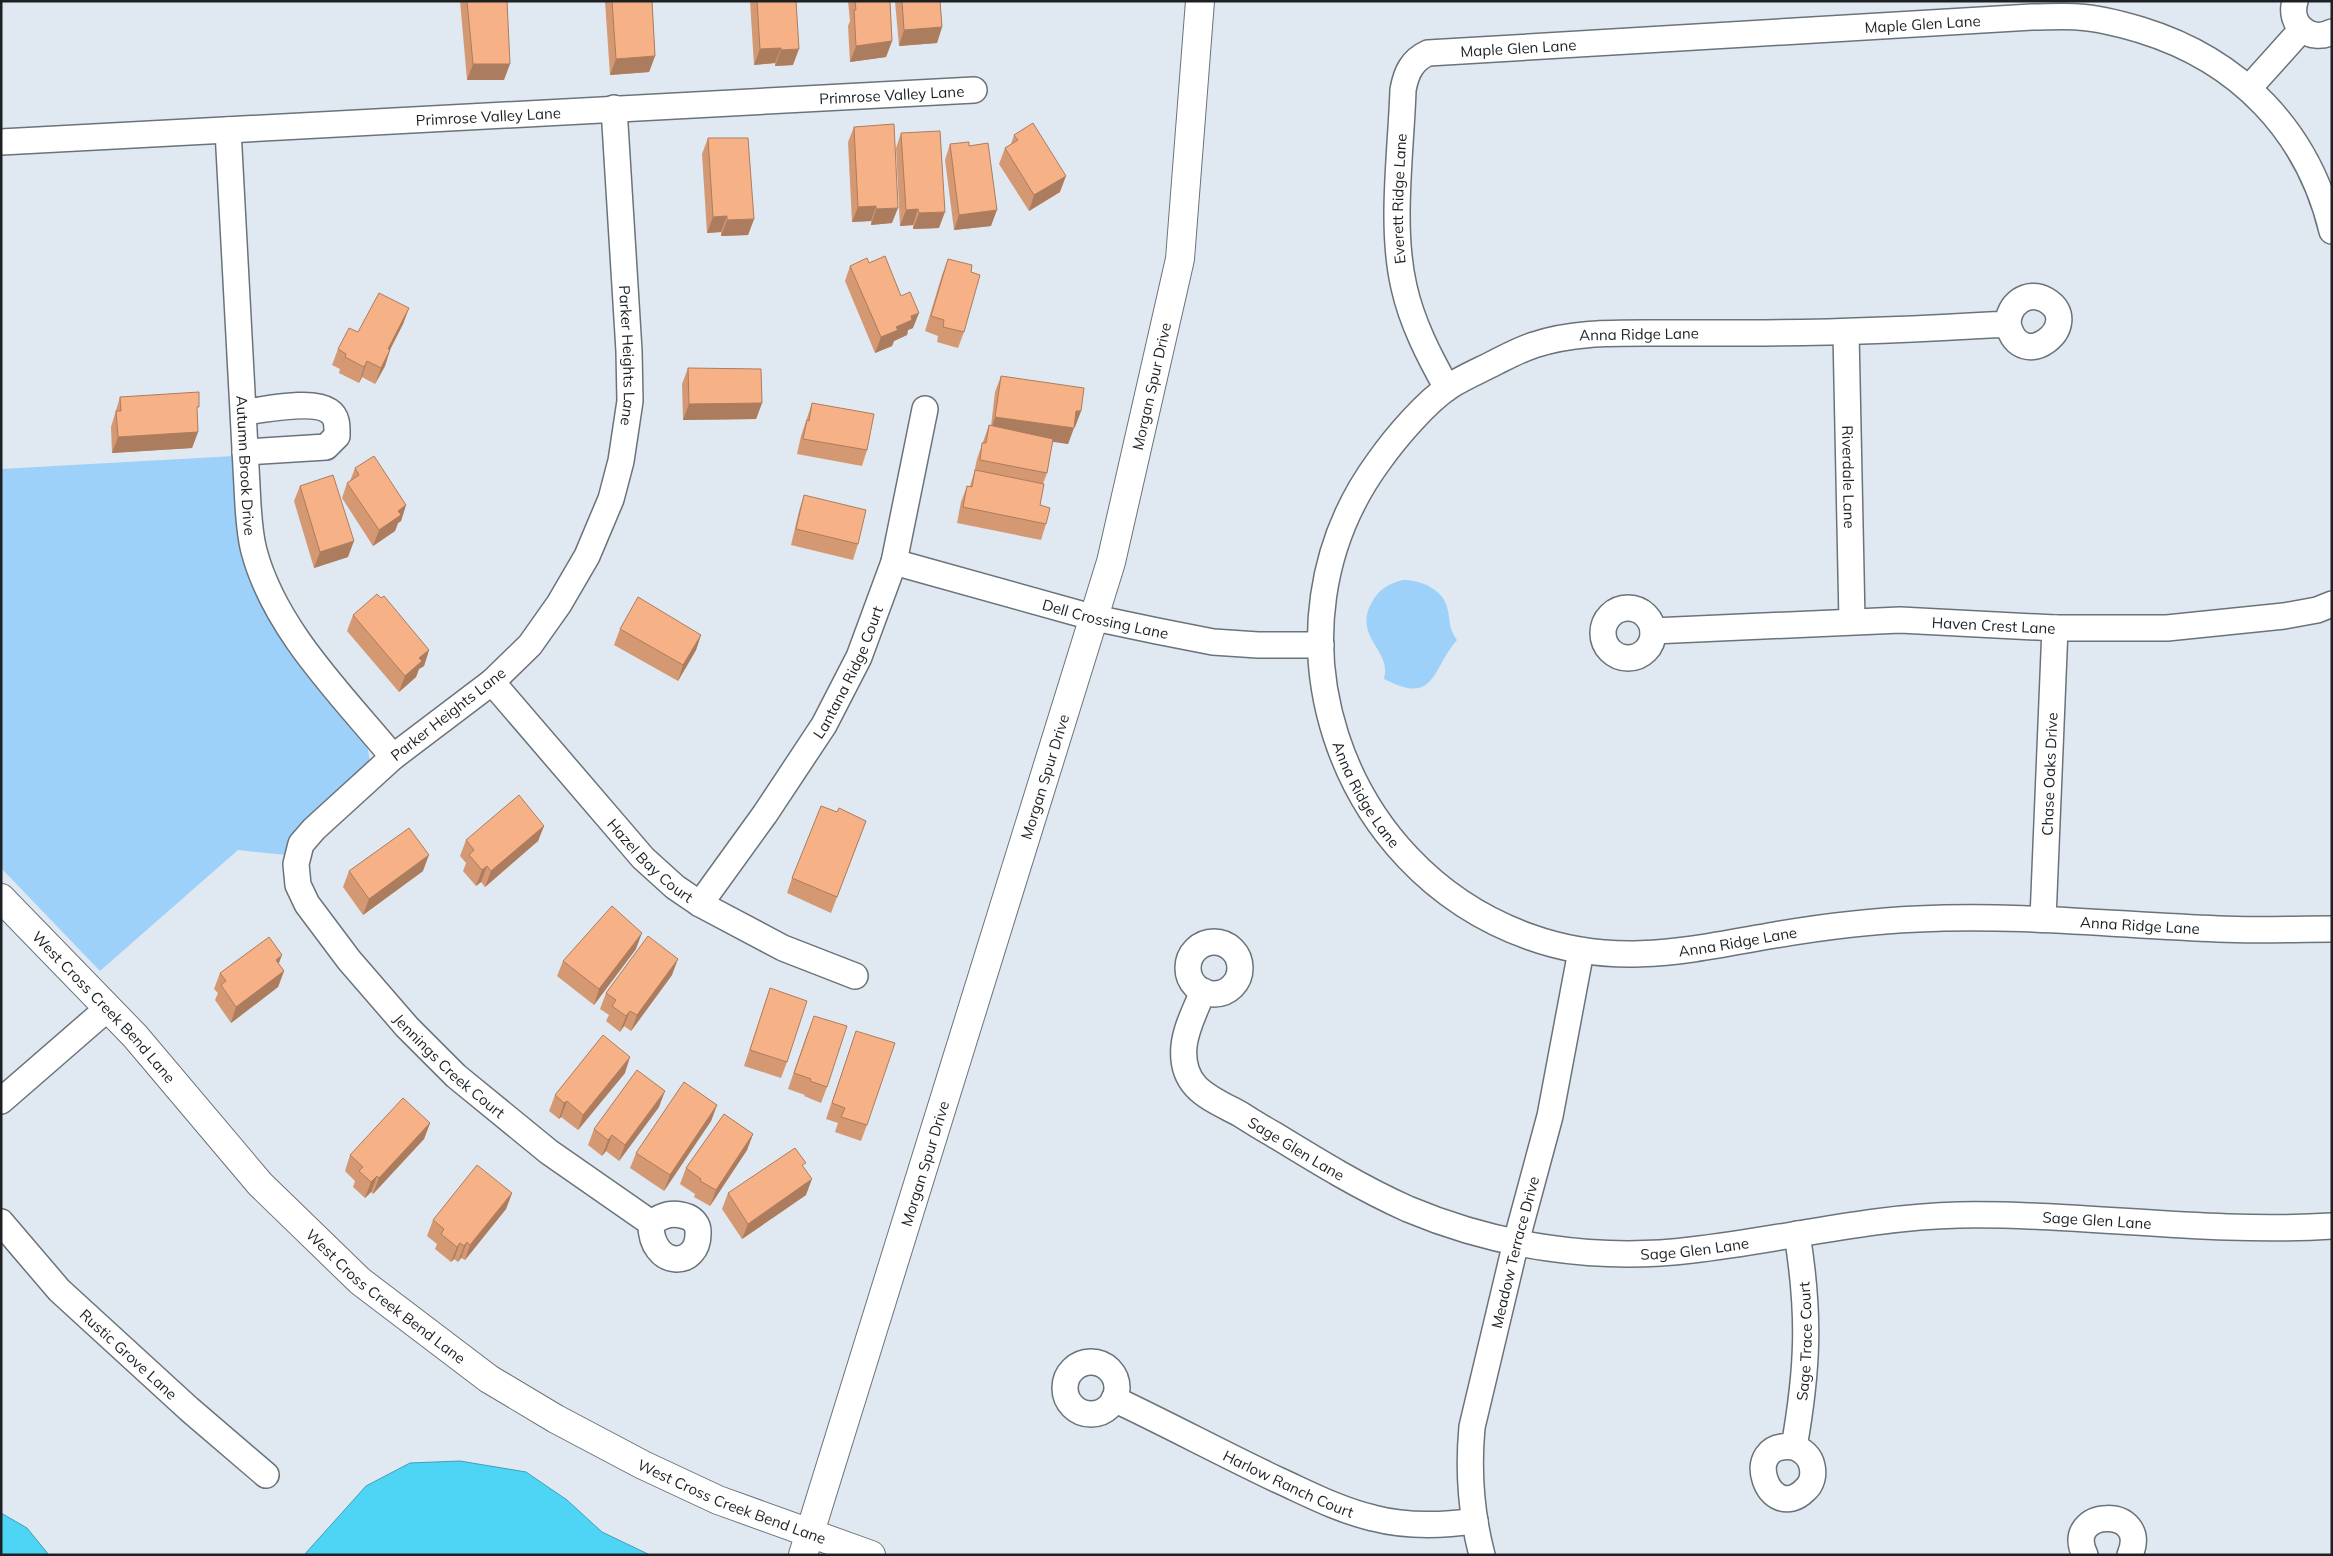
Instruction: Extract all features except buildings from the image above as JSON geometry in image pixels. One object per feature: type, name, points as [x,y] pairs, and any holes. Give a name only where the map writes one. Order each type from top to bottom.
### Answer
[{"type":"street","name":"Morgan Spur Drive","points":[[806,1544],[892,1261],[1111,562],[1180,260],[1200,1]]},
{"type":"street","points":[[2295,1],[2294,18],[2302,29],[2316,36],[2332,32]]},
{"type":"street","name":"Maple Glen Lane","points":[[1414,62],[1428,53],[1454,50],[2022,17],[2079,16],[2124,24],[2166,38],[2208,59],[2249,88],[2284,127],[2305,159],[2319,189],[2332,231]]},
{"type":"street","points":[[2249,88],[2302,29]]},
{"type":"street","name":"Everett Ridge Lane","points":[[1414,62],[1406,77],[1403,90],[1398,248],[1404,288],[1410,309],[1426,348],[1446,388]]},
{"type":"street","name":"Primrose Valley Lane","points":[[1,142],[974,90]]},
{"type":"street","name":"Parker Heights Lane","points":[[296,864],[301,844],[314,829],[393,757],[492,682],[530,645],[559,604],[588,556],[611,499],[621,460],[630,402],[630,368],[614,108]]},
{"type":"street","name":"Autumn Brook Drive","points":[[228,130],[248,505],[253,550],[272,599],[296,639],[393,757]]},
{"type":"street","name":"Anna Ridge Lane","points":[[2008,324],[1846,332],[1612,333],[1571,336],[1531,345],[1446,388],[1393,442],[1360,491],[1339,539],[1329,570],[1323,605],[1321,645],[1326,691],[1341,750],[1362,799],[1393,843],[1420,872],[1438,887],[1482,916],[1536,939],[1581,951],[1623,955],[1665,954],[1790,933],[1883,921],[1968,917],[2043,919],[2222,929],[2332,929]]},
{"type":"street","name":"Riverdale Lane","points":[[1846,332],[1852,621]]},
{"type":"street","points":[[244,412],[317,406],[331,411],[337,423],[337,436],[326,447],[246,452]]},
{"type":"street","name":"Lantana Ridge Court","points":[[700,904],[824,725],[859,657],[894,562],[925,409]]},
{"type":"street","name":"Dell Crossing Lane","points":[[894,562],[1095,618],[1213,642],[1258,645],[1321,645]]},
{"type":"street","name":"Haven Crest Lane","points":[[1653,631],[1852,621],[1937,621],[2055,628],[2167,628],[2210,625],[2310,612],[2332,604]]},
{"type":"street","name":"Chase Oaks Drive","points":[[2043,919],[2055,628]]},
{"type":"street","name":"Hazel Bay Court","points":[[492,682],[644,858],[675,887],[700,904],[783,948],[854,976]]},
{"type":"street","name":"Jennings Creek Court","points":[[296,864],[298,885],[307,904],[349,960],[407,1027],[456,1076],[549,1152],[652,1223]]},
{"type":"street","name":"West Cross Creek Bend Lane","points":[[1,898],[135,1036],[260,1184],[367,1287],[489,1379],[556,1419],[643,1465],[806,1544],[871,1555]]},
{"type":"street","name":"Meadow Terrace Drive","points":[[1482,1555],[1475,1521],[1470,1474],[1472,1427],[1516,1242],[1550,1116],[1581,951]]},
{"type":"street","name":"Sage Glen Lane","points":[[1203,991],[1187,1034],[1184,1055],[1189,1075],[1206,1097],[1240,1114],[1350,1179],[1410,1209],[1476,1232],[1516,1242],[1590,1252],[1658,1253],[1691,1250],[1899,1219],[1957,1215],[2006,1215],[2225,1226],[2332,1226]]},
{"type":"street","points":[[1,1101],[108,1008]]},
{"type":"street","name":"Rustic Grove Lane","points":[[1,1222],[59,1290],[189,1409],[266,1475]]},
{"type":"street","name":"Sage Trace Court","points":[[1794,1447],[1807,1351],[1806,1296],[1797,1234]]},
{"type":"street","name":"Harlow Ranch Court","points":[[1114,1399],[1262,1472],[1351,1512],[1412,1525],[1449,1525],[1475,1521]]},
{"type":"street","points":[[2085,1555],[2082,1541],[2084,1531],[2096,1520],[2106,1517],[2122,1522],[2129,1530],[2132,1545],[2130,1555]]},
{"type":"shaded area","points":[[234,456],[259,596],[273,626],[293,655],[365,743],[370,762],[286,855],[238,850],[100,971],[1,868],[1,469]]},
{"type":"shaded area","points":[[1403,580],[1425,584],[1442,597],[1446,604],[1451,628],[1457,640],[1430,681],[1414,689],[1384,679],[1385,669],[1383,660],[1369,634],[1367,625],[1367,614],[1372,602],[1381,590]]},
{"type":"shaded area","points":[[460,1461],[526,1472],[567,1500],[602,1532],[650,1555],[304,1555],[366,1486],[410,1463]]},
{"type":"shaded area","points":[[1,1513],[27,1528],[49,1555],[1,1555]]}]
